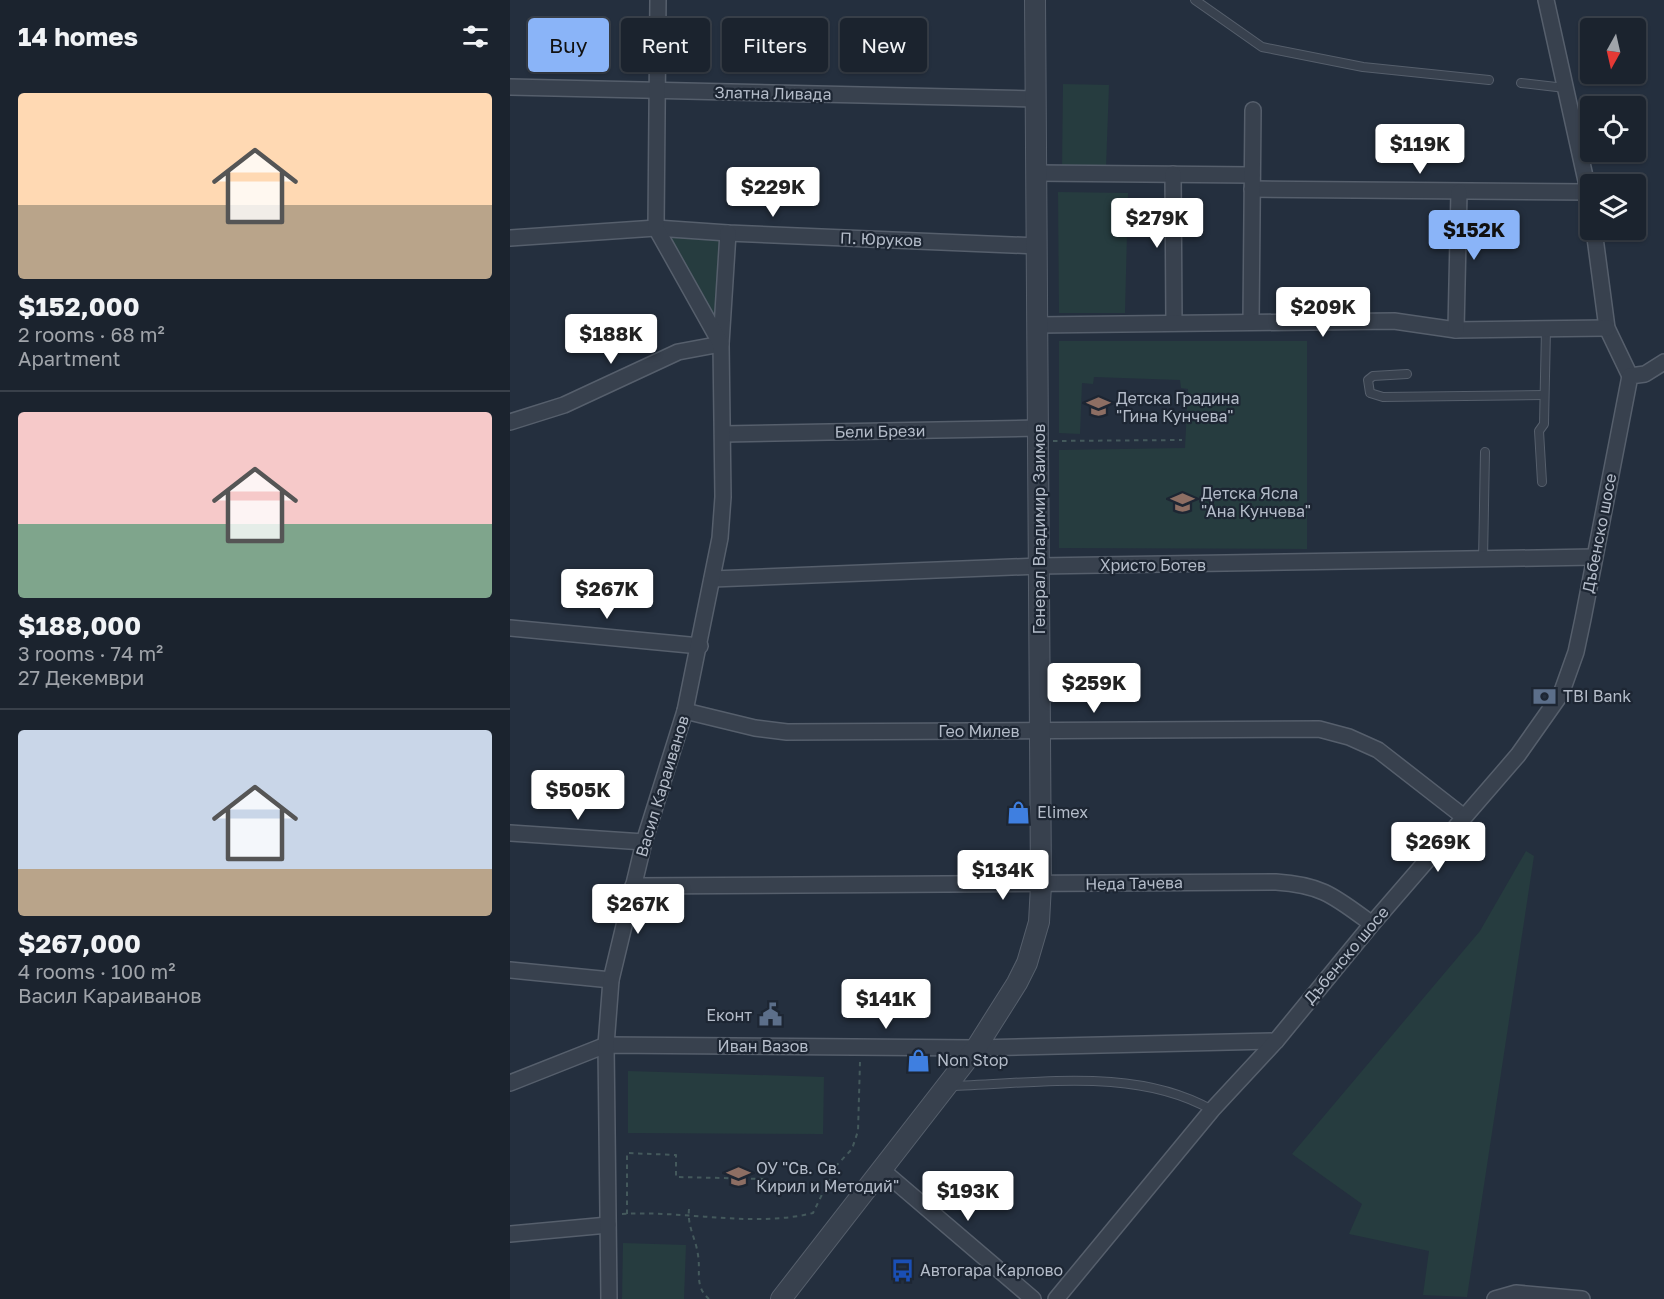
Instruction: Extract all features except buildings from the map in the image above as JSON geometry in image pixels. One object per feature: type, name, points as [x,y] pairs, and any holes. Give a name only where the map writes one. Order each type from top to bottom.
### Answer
[{"type":"street","name":"Васил Караиванов","points":[[658,0],[656,228],[721,344]]},
{"type":"street","name":"Генерал Владимир Заимов","points":[[781,1299],[976,1048],[1027,963],[1039,922],[1041,731],[1035,0]]},
{"type":"street","points":[[1546,0],[1584,174]]},
{"type":"street","name":"Златна Ливада","points":[[510,87],[1035,99]]},
{"type":"street","points":[[1251,322],[1253,110]]},
{"type":"street","points":[[1036,173],[1173,174],[1252,182],[1580,196]]},
{"type":"street","points":[[1173,174],[1174,323]]},
{"type":"street","points":[[1456,330],[1459,192]]},
{"type":"street","name":"П. Юруков","points":[[510,238],[656,228],[1036,246]]},
{"type":"street","name":"Васил Караиванов","points":[[609,1299],[606,1045],[611,980],[644,842],[685,711],[700,646],[720,537],[723,434],[721,344],[728,233]]},
{"type":"street","points":[[1595,240],[1607,328],[1630,376],[1645,374],[1664,362]]},
{"type":"street","points":[[1037,325],[1394,321],[1456,330],[1607,328]]},
{"type":"street","points":[[510,422],[564,405],[678,352],[721,344]]},
{"type":"street","name":"Дъбенско шосе","points":[[1056,1299],[1212,1110],[1276,1041],[1372,924],[1518,754],[1561,694],[1576,652],[1630,376]]},
{"type":"street","name":"Бели Брези","points":[[723,434],[1038,435]]},
{"type":"street","name":"Христо Ботев","points":[[712,579],[1039,566],[1594,557]]},
{"type":"street","points":[[510,628],[700,646]]},
{"type":"street","name":"Гео Милев","points":[[685,711],[755,728],[787,732],[1318,729],[1350,737],[1378,750],[1464,817]]},
{"type":"street","points":[[510,833],[644,842]]},
{"type":"street","name":"Неда Тачева","points":[[633,886],[1304,884],[1326,891],[1372,924]]},
{"type":"street","points":[[510,970],[611,980]]},
{"type":"street","name":"Иван Вазов","points":[[510,1083],[606,1045],[976,1048],[1276,1041]]},
{"type":"street","points":[[882,1170],[1032,1299]]},
{"type":"street","points":[[510,1234],[608,1219]]},
{"type":"street","points":[[1495,1299],[1516,1293],[1582,1299]]},
{"type":"lane","points":[[1195,0],[1262,47],[1363,67],[1489,80]]},
{"type":"lane","points":[[1521,83],[1565,88]]},
{"type":"lane","points":[[1542,482],[1539,431],[1544,424],[1546,328]]},
{"type":"lane","points":[[1407,374],[1373,376],[1368,380],[1370,393],[1383,397],[1544,395]]},
{"type":"lane","points":[[1483,560],[1485,452]]},
{"type":"lane","points":[[946,1087],[1114,1081],[1153,1086],[1188,1096],[1212,1110]]},
{"type":"path","points":[[1038,435],[1182,440]]},
{"type":"path","points":[[608,1219],[627,1214],[768,1218],[798,1217],[813,1213],[836,1166],[852,1149],[858,1131],[861,1047]]},
{"type":"path","points":[[627,1214],[627,1154],[676,1155],[676,1177],[768,1179]]},
{"type":"path","points":[[689,1209],[688,1217],[699,1256],[697,1275],[703,1294],[709,1299]]},
{"type":"green space","points":[[1063,84],[1109,85],[1106,168],[1062,168]]},
{"type":"green space","points":[[1058,192],[1128,193],[1125,313],[1059,313]]},
{"type":"green space","points":[[656,228],[728,233],[721,344]]},
{"type":"green space","points":[[1059,341],[1307,341],[1307,549],[1059,548],[1059,450],[1185,448],[1188,389],[1181,388],[1180,380],[1094,377],[1093,384],[1082,383],[1080,434],[1059,433]]},
{"type":"green space","points":[[1526,851],[1534,856],[1467,1297],[1423,1295],[1429,1251],[1349,1234],[1362,1204],[1292,1154],[1480,931]]},
{"type":"green space","points":[[628,1071],[824,1077],[823,1134],[628,1133]]},
{"type":"green space","points":[[623,1243],[686,1245],[684,1299],[622,1299]]},
{"type":"place","name":"Детска Градина \"Гина Кунчева\"","points":[[1098,407]]},
{"type":"place","name":"Детска Ясла \"Ана Кунчева\"","points":[[1183,502]]},
{"type":"place","name":"TBI Bank","points":[[1545,696]]},
{"type":"place","name":"Elimex","points":[[1019,812]]},
{"type":"place","name":"Еконт","points":[[770,1015]]},
{"type":"place","name":"Non Stop","points":[[919,1060]]},
{"type":"place","name":"ОУ \"Св. Св. Кирил и Методий\"","points":[[738,1177]]},
{"type":"place","name":"Автогара Карлово","points":[[902,1270]]}]
